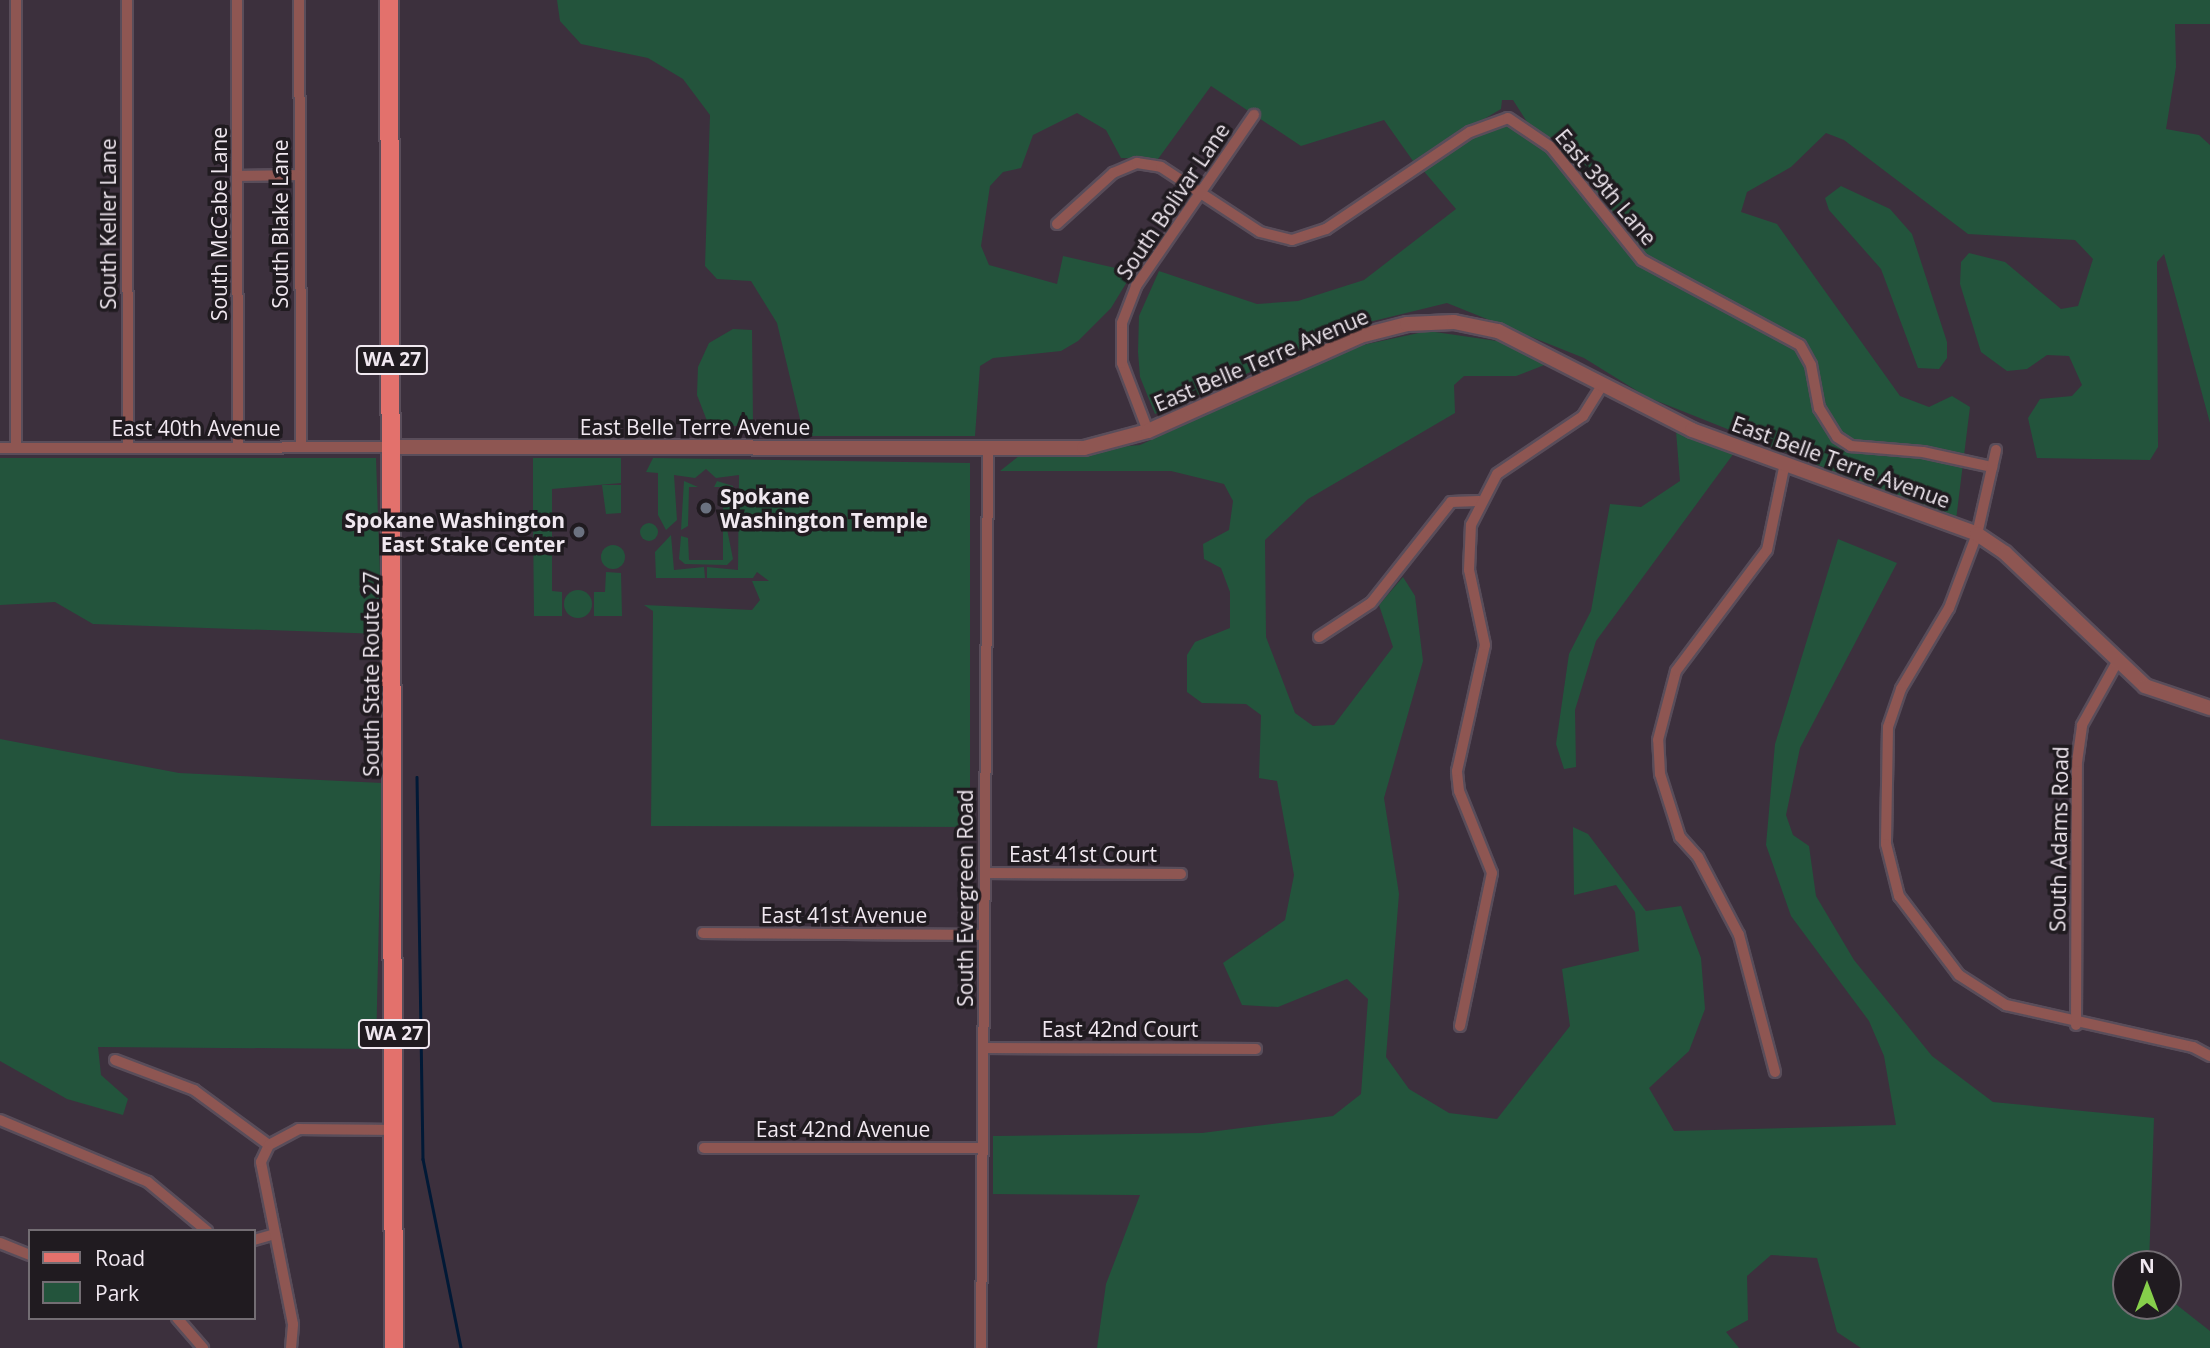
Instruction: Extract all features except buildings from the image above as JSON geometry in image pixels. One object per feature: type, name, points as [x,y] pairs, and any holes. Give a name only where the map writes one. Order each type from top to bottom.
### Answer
[{"type":"main road","name":"South State Route 27","points":[[389,0],[393,447],[394,1348]]},
{"type":"street","points":[[16,0],[16,448]]},
{"type":"street","name":"South Keller Lane","points":[[127,0],[128,447]]},
{"type":"street","name":"South McCabe Lane","points":[[237,0],[238,448]]},
{"type":"street","name":"South Blake Lane","points":[[299,0],[301,447]]},
{"type":"street","name":"South Bolivar Lane","points":[[1148,431],[1122,363],[1122,323],[1136,286],[1254,115]]},
{"type":"street","name":"East 39th Lane","points":[[1057,224],[1112,173],[1137,163],[1161,167],[1260,232],[1292,240],[1326,229],[1470,132],[1508,118],[1551,147],[1642,260],[1800,345],[1811,365],[1819,408],[1837,437],[1851,446],[1923,452],[1992,467]]},
{"type":"street","points":[[238,176],[299,176]]},
{"type":"street","name":"East Belle Terre Avenue","points":[[393,447],[1084,448],[1148,431],[1360,336],[1407,324],[1454,322],[1498,331],[1601,387],[1785,463],[1976,534],[2031,576],[2116,664],[2171,699],[2210,708]]},
{"type":"street","points":[[1460,1026],[1492,873],[1459,792],[1458,755],[1485,645],[1468,552],[1479,500],[1497,474],[1583,416],[1601,387]]},
{"type":"street","name":"East 40th Avenue","points":[[0,448],[393,447]]},
{"type":"street","name":"South Evergreen Road","points":[[981,1348],[988,449]]},
{"type":"street","points":[[1996,450],[1976,534],[1949,608],[1891,717],[1889,867],[1910,919],[1978,991],[2076,1025],[2184,1044],[2210,1056]]},
{"type":"street","points":[[1775,1072],[1739,935],[1698,857],[1680,837],[1660,774],[1664,707],[1676,671],[1767,550],[1785,463]]},
{"type":"street","points":[[1319,637],[1371,603],[1451,502],[1479,500]]},
{"type":"street","name":"South Adams Road","points":[[2076,1025],[2077,762],[2082,725],[2116,664]]},
{"type":"street","name":"East 41st Court","points":[[985,873],[1181,874]]},
{"type":"street","name":"East 41st Avenue","points":[[703,933],[984,935]]},
{"type":"street","name":"East 42nd Court","points":[[984,1048],[1256,1049]]},
{"type":"street","points":[[115,1060],[194,1090],[269,1145]]},
{"type":"street","points":[[0,1121],[148,1182],[205,1229]]},
{"type":"street","points":[[269,1145],[299,1129],[394,1129]]},
{"type":"street","points":[[269,1145],[261,1184],[293,1324],[291,1348]]},
{"type":"street","name":"East 42nd Avenue","points":[[704,1149],[982,1147]]},
{"type":"street","points":[[256,1240],[272,1236]]},
{"type":"street","points":[[0,1243],[28,1254]]},
{"type":"street","points":[[179,1320],[203,1348]]},
{"type":"green space","points":[[557,0],[2210,0],[2210,24],[2175,24],[2176,67],[2166,129],[2199,135],[2210,145],[2210,423],[2164,254],[2157,262],[2158,447],[2150,460],[2037,458],[2028,418],[2040,399],[2072,396],[2082,385],[2069,356],[2047,355],[2027,369],[2007,371],[1981,352],[1960,284],[1961,262],[1969,253],[2005,262],[2061,309],[2078,306],[2093,259],[2075,240],[1968,234],[1844,140],[1826,133],[1791,167],[1747,192],[1741,212],[1777,224],[1900,396],[1929,407],[1952,396],[1970,407],[1956,520],[1647,397],[1584,358],[1447,303],[1357,325],[1155,414],[1140,377],[1139,316],[1159,271],[1257,304],[1298,301],[1364,280],[1456,209],[1422,169],[1489,126],[1503,123],[1523,130],[1529,125],[1513,100],[1502,100],[1501,109],[1413,161],[1384,120],[1301,146],[1211,86],[1158,159],[1121,158],[1106,130],[1077,113],[1033,135],[1021,168],[1003,172],[990,186],[981,246],[989,265],[1057,284],[1063,256],[1133,272],[1111,308],[1078,341],[1061,351],[993,358],[980,366],[975,436],[804,436],[777,323],[751,281],[717,279],[705,266],[710,115],[683,79],[648,58],[581,44],[560,21]]},
{"type":"green space","points":[[1841,186],[1890,209],[1912,234],[1947,342],[1947,358],[1939,369],[1918,368],[1881,269],[1829,210],[1825,198]]},
{"type":"green space","points":[[733,329],[752,330],[753,426],[709,426],[697,395],[698,367],[709,343]]},
{"type":"green space","points":[[1428,331],[1504,342],[1547,364],[1516,376],[1464,376],[1454,385],[1455,413],[1308,499],[1265,540],[1266,637],[1295,713],[1313,726],[1334,725],[1393,647],[1379,605],[1403,577],[1415,596],[1423,661],[1384,798],[1399,894],[1386,1057],[1409,1089],[1449,1113],[1497,1119],[1570,1026],[1562,969],[1639,951],[1635,912],[1616,885],[1574,895],[1573,827],[1588,834],[1646,911],[1681,906],[1701,958],[1705,1009],[1689,1051],[1649,1088],[1674,1131],[1896,1125],[1884,1056],[1869,1021],[1791,916],[1766,845],[1775,744],[1838,539],[1897,563],[1800,748],[1786,815],[1793,835],[1809,846],[1816,896],[1854,960],[1932,1056],[1993,1102],[2154,1118],[2149,1250],[2112,1250],[2112,1320],[2182,1320],[2182,1309],[2210,1331],[2210,1348],[1861,1348],[1837,1332],[1817,1258],[1771,1255],[1747,1276],[1748,1320],[1726,1332],[1739,1348],[1097,1348],[1106,1284],[1140,1195],[993,1194],[993,1136],[1202,1133],[1333,1116],[1361,1094],[1368,999],[1347,979],[1278,1007],[1242,1005],[1223,963],[1285,920],[1294,875],[1277,781],[1259,778],[1261,715],[1246,704],[1202,703],[1187,692],[1187,655],[1195,642],[1230,628],[1230,592],[1221,568],[1204,559],[1203,544],[1229,530],[1233,501],[1224,484],[1171,471],[1000,471],[1019,456],[1140,445],[1358,346]]},
{"type":"green space","points":[[1676,431],[1734,453],[1596,641],[1575,710],[1576,767],[1564,769],[1556,744],[1569,654],[1591,611],[1610,504],[1641,507],[1680,481]]},
{"type":"green space","points":[[0,458],[376,458],[382,634],[93,624],[55,602],[0,605]]},
{"type":"green space","points":[[533,458],[621,458],[621,483],[552,489],[552,514],[533,514]]},
{"type":"green space","points":[[653,458],[970,463],[970,827],[651,826],[653,611],[644,605],[752,610],[760,600],[752,581],[769,581],[757,572],[753,578],[707,578],[707,567],[738,570],[739,475],[716,478],[706,469],[695,478],[674,475],[677,520],[666,530],[658,515],[658,473],[646,472]]},
{"type":"green space","points":[[684,481],[698,487],[689,487],[688,526],[681,530]]},
{"type":"green space","points":[[717,481],[733,486],[733,525],[727,529],[733,559],[727,565],[685,564],[679,559],[681,536],[688,538],[689,560],[723,560],[723,487],[714,487]]},
{"type":"green space","points":[[602,485],[621,485],[621,513],[606,514]]},
{"type":"green space","points":[[533,521],[552,521],[552,591],[562,592],[562,616],[534,616]]},
{"type":"green space","points":[[645,523],[653,523],[658,532],[656,539],[645,541],[640,536],[640,528]]},
{"type":"green space","points":[[671,535],[674,570],[704,567],[705,578],[656,578],[655,552]]},
{"type":"green space","points":[[613,545],[621,549],[625,557],[621,565],[613,569],[605,565],[601,557],[605,549]]},
{"type":"green space","points":[[606,572],[621,573],[622,616],[594,616],[594,592],[605,592]]},
{"type":"green space","points":[[578,590],[588,594],[592,604],[588,614],[578,618],[568,614],[564,604],[568,594]]},
{"type":"green space","points":[[0,739],[179,773],[382,783],[376,1049],[98,1047],[101,1075],[128,1099],[123,1115],[67,1099],[0,1061]]},
{"type":"waterway","points":[[417,777],[423,1159],[461,1348]]},
{"type":"place","name":"Spokane Washington Temple","points":[[706,508]]},
{"type":"place","name":"Spokane Washington East Stake Center","points":[[579,532]]}]
